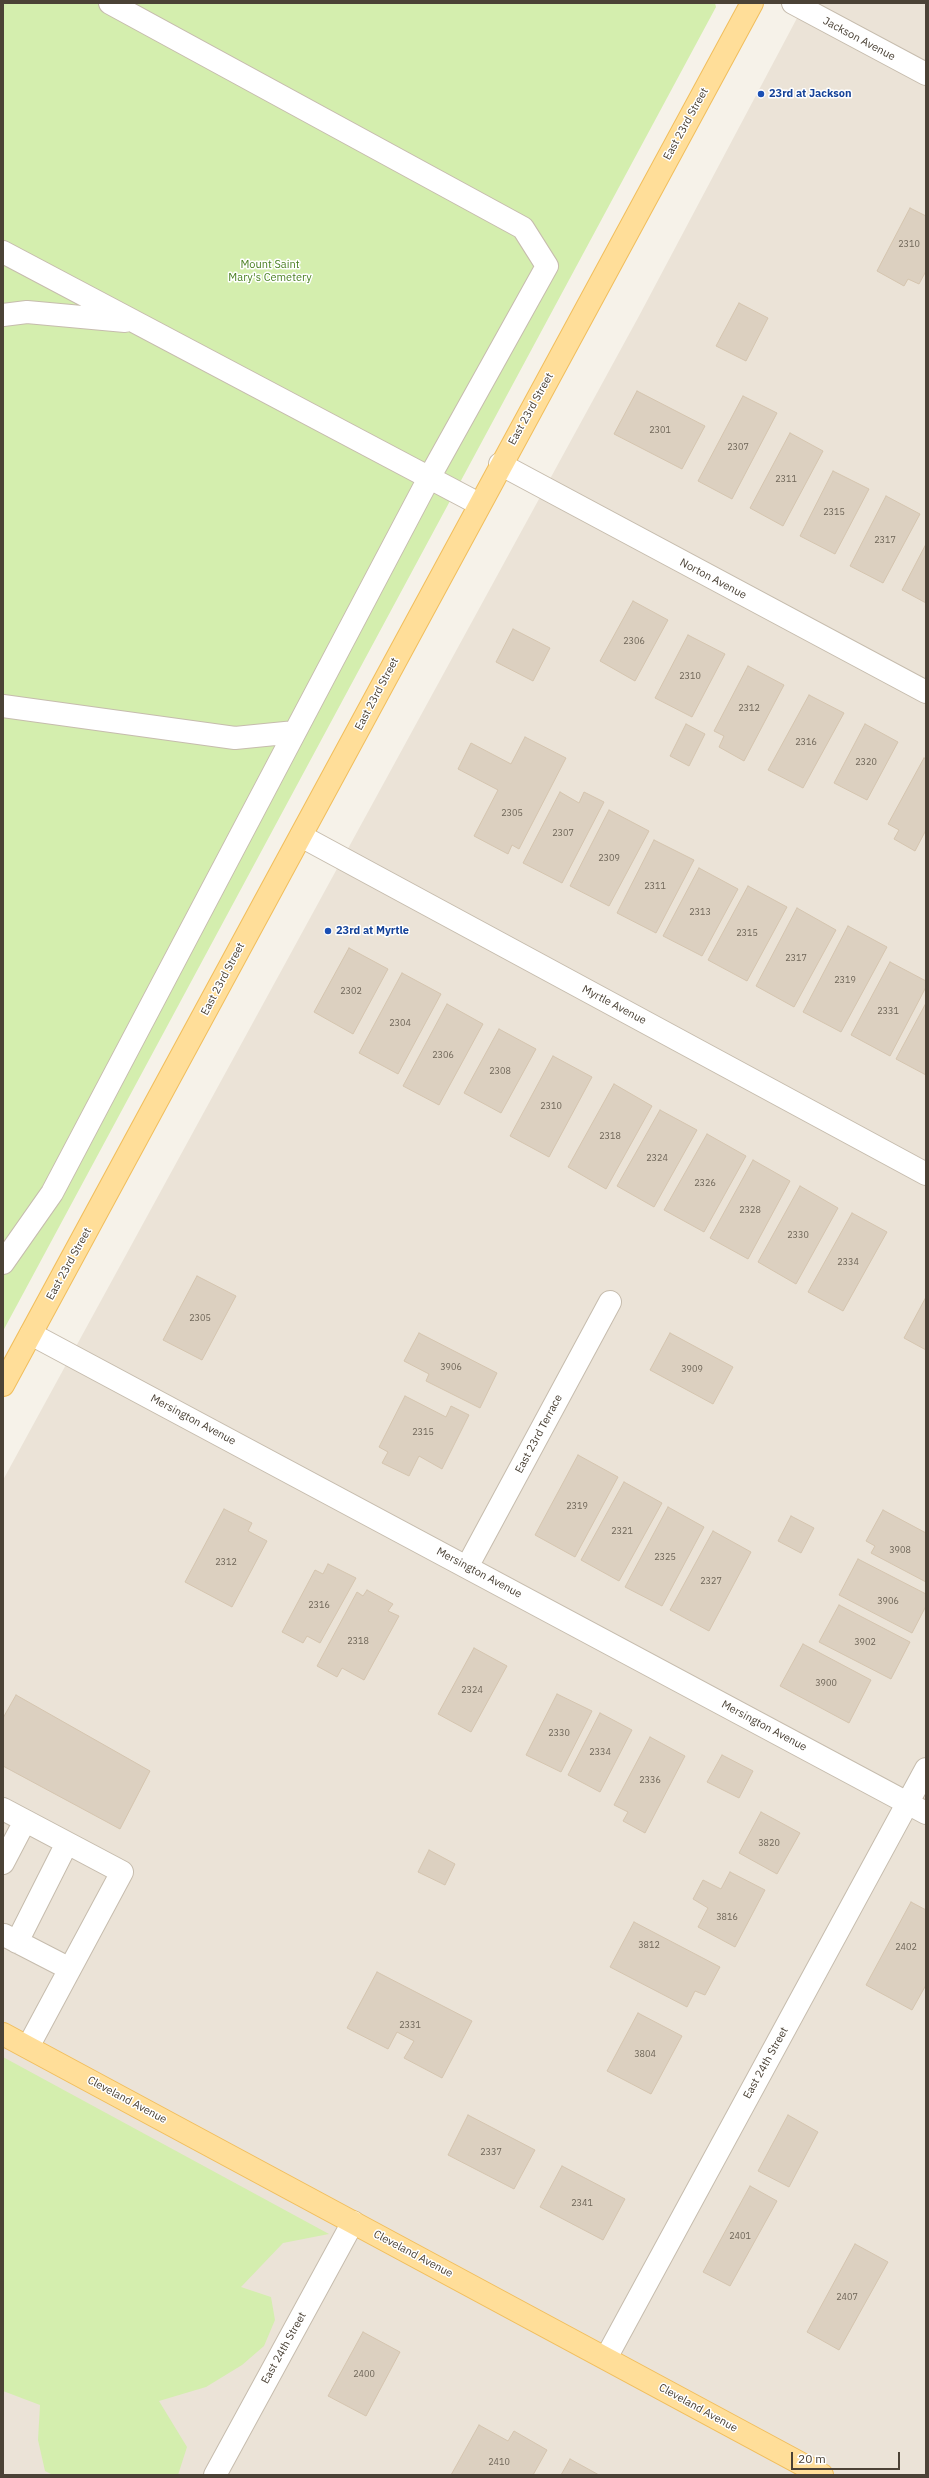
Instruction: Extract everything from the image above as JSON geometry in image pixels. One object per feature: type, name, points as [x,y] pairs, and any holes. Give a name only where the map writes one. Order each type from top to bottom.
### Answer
[{"type":"main road","name":"East 23rd Street","points":[[3,1385],[301,836],[480,504],[500,464],[752,3]]},
{"type":"main road","name":"Cleveland Avenue","points":[[3,2034],[822,2475]]},
{"type":"street","points":[[3,1263],[52,1193],[429,478],[547,266],[523,228],[110,3]]},
{"type":"street","name":"Jackson Avenue","points":[[793,3],[926,74]]},
{"type":"street","points":[[3,252],[480,504]]},
{"type":"street","points":[[3,315],[27,312],[134,321]]},
{"type":"street","name":"Norton Avenue","points":[[500,464],[926,692]]},
{"type":"street","points":[[3,706],[235,738],[296,732]]},
{"type":"street","name":"Myrtle Avenue","points":[[301,836],[926,1174]]},
{"type":"street","name":"East 23rd Terrace","points":[[467,1567],[610,1302]]},
{"type":"street","name":"Mersington Avenue","points":[[31,1334],[917,1808]]},
{"type":"street","name":"East 24th Street","points":[[606,2358],[917,1808],[926,1769]]},
{"type":"street","points":[[3,1809],[122,1872],[28,2047]]},
{"type":"street","points":[[3,1863],[25,1821]]},
{"type":"street","points":[[67,1843],[10,1938],[70,1969]]},
{"type":"street","name":"East 24th Street","points":[[215,2475],[353,2222]]},
{"type":"shaded area","points":[[805,3],[926,3],[926,2475],[3,2475],[3,1480],[639,316]]},
{"type":"green space","name":"Mount Saint Mary's Cemetery","points":[[3,3],[715,3],[716,7],[3,1331]]},
{"type":"green space","points":[[3,2057],[329,2234],[283,2243],[241,2287],[271,2297],[275,2320],[264,2346],[242,2365],[206,2387],[159,2401],[187,2447],[178,2475],[53,2475],[45,2471],[38,2440],[40,2405],[3,2391]]},
{"type":"building","points":[[910,208],[926,216],[926,271],[919,284],[908,279],[904,286],[877,271]]},
{"type":"building","points":[[739,303],[768,318],[746,361],[716,346]]},
{"type":"building","points":[[637,391],[705,426],[682,469],[614,434]]},
{"type":"building","points":[[743,396],[777,413],[732,499],[698,481]]},
{"type":"building","points":[[790,433],[823,451],[783,526],[750,508]]},
{"type":"building","points":[[833,471],[869,489],[835,554],[800,536]]},
{"type":"building","points":[[886,496],[920,514],[883,583],[850,566]]},
{"type":"building","points":[[926,544],[926,603],[902,590]]},
{"type":"building","points":[[633,601],[668,620],[635,681],[600,661]]},
{"type":"building","points":[[513,629],[550,648],[533,681],[496,662]]},
{"type":"building","points":[[688,635],[725,654],[692,717],[655,698]]},
{"type":"building","points":[[748,666],[784,685],[744,761],[719,747],[724,736],[714,731]]},
{"type":"building","points":[[809,695],[844,713],[803,788],[768,770]]},
{"type":"building","points":[[686,724],[705,734],[689,766],[670,756]]},
{"type":"building","points":[[865,724],[898,742],[867,800],[834,783]]},
{"type":"building","points":[[525,737],[566,758],[519,849],[512,845],[508,854],[474,836],[498,790],[458,769],[471,743],[511,764]]},
{"type":"building","points":[[924,758],[926,759],[926,830],[915,851],[894,839],[899,830],[888,824]]},
{"type":"building","points":[[560,792],[579,803],[584,792],[604,802],[562,883],[523,863]]},
{"type":"building","points":[[609,810],[649,831],[609,906],[570,886]]},
{"type":"building","points":[[654,840],[694,860],[656,933],[617,913]]},
{"type":"building","points":[[699,868],[738,889],[702,956],[663,936]]},
{"type":"building","points":[[748,886],[787,907],[747,981],[708,960]]},
{"type":"building","points":[[797,908],[836,930],[794,1007],[756,986]]},
{"type":"building","points":[[848,926],[887,947],[841,1032],[803,1012]]},
{"type":"building","points":[[349,948],[388,969],[353,1034],[314,1012]]},
{"type":"building","points":[[890,962],[926,981],[926,987],[890,1056],[851,1035]]},
{"type":"building","points":[[402,973],[441,994],[398,1074],[359,1053]]},
{"type":"building","points":[[926,1003],[926,1075],[896,1059]]},
{"type":"building","points":[[447,1004],[483,1024],[439,1105],[403,1086]]},
{"type":"building","points":[[499,1029],[536,1049],[501,1113],[464,1093]]},
{"type":"building","points":[[553,1056],[592,1077],[549,1157],[510,1136]]},
{"type":"building","points":[[614,1084],[652,1106],[606,1189],[568,1167]]},
{"type":"building","points":[[660,1110],[697,1130],[654,1207],[617,1186]]},
{"type":"building","points":[[707,1134],[746,1156],[704,1232],[664,1210]]},
{"type":"building","points":[[753,1160],[790,1181],[748,1259],[710,1238]]},
{"type":"building","points":[[800,1186],[838,1208],[796,1284],[758,1262]]},
{"type":"building","points":[[852,1213],[887,1232],[843,1311],[808,1292]]},
{"type":"building","points":[[197,1276],[236,1296],[202,1360],[163,1340]]},
{"type":"building","points":[[926,1297],[926,1350],[904,1338]]},
{"type":"building","points":[[419,1333],[497,1373],[480,1408],[426,1381],[429,1374],[404,1361]]},
{"type":"building","points":[[670,1333],[733,1367],[713,1404],[650,1370]]},
{"type":"building","points":[[405,1396],[446,1417],[451,1406],[469,1415],[442,1469],[419,1456],[409,1476],[382,1463],[388,1452],[379,1447]]},
{"type":"building","points":[[578,1455],[618,1477],[575,1557],[535,1535]]},
{"type":"building","points":[[624,1482],[662,1503],[619,1581],[581,1560]]},
{"type":"building","points":[[668,1507],[704,1527],[662,1606],[625,1587]]},
{"type":"building","points":[[224,1509],[252,1523],[248,1531],[267,1541],[232,1607],[185,1582]]},
{"type":"building","points":[[883,1510],[926,1533],[926,1582],[871,1553],[875,1546],[866,1541]]},
{"type":"building","points":[[791,1516],[814,1528],[801,1553],[778,1541]]},
{"type":"building","points":[[713,1531],[751,1552],[709,1631],[670,1610]]},
{"type":"building","points":[[858,1559],[926,1594],[926,1606],[912,1633],[839,1595]]},
{"type":"building","points":[[328,1564],[356,1578],[320,1643],[307,1636],[303,1643],[282,1632],[315,1570],[323,1574]]},
{"type":"building","points":[[367,1590],[393,1604],[388,1611],[399,1616],[364,1680],[342,1668],[337,1677],[317,1666],[357,1592],[363,1596]]},
{"type":"building","points":[[839,1605],[910,1642],[891,1679],[819,1642]]},
{"type":"building","points":[[803,1644],[871,1680],[849,1723],[780,1686]]},
{"type":"building","points":[[474,1648],[507,1666],[471,1732],[438,1714]]},
{"type":"building","points":[[557,1694],[592,1711],[561,1772],[526,1755]]},
{"type":"building","points":[[16,1695],[150,1771],[120,1829],[3,1766],[3,1718]]},
{"type":"building","points":[[600,1713],[632,1730],[600,1792],[568,1775]]},
{"type":"building","points":[[650,1737],[685,1756],[645,1833],[623,1821],[628,1812],[614,1805]]},
{"type":"building","points":[[722,1755],[753,1771],[739,1798],[707,1782]]},
{"type":"building","points":[[761,1812],[800,1833],[777,1874],[739,1853]]},
{"type":"building","points":[[429,1850],[455,1864],[445,1885],[418,1872]]},
{"type":"building","points":[[730,1872],[765,1890],[735,1947],[698,1927],[708,1908],[693,1899],[703,1880],[721,1889]]},
{"type":"building","points":[[911,1902],[926,1910],[926,1985],[912,2010],[866,1985]]},
{"type":"building","points":[[634,1922],[720,1967],[705,1995],[695,1991],[687,2007],[610,1967]]},
{"type":"building","points":[[377,1972],[472,2021],[442,2078],[404,2058],[414,2041],[397,2032],[388,2049],[347,2028]]},
{"type":"building","points":[[638,2013],[682,2036],[651,2094],[607,2071]]},
{"type":"building","points":[[468,2115],[535,2150],[514,2189],[448,2155]]},
{"type":"building","points":[[788,2115],[818,2132],[789,2187],[758,2171]]},
{"type":"building","points":[[562,2166],[625,2199],[603,2240],[540,2207]]},
{"type":"building","points":[[750,2186],[777,2201],[730,2286],[703,2272]]},
{"type":"building","points":[[855,2244],[888,2262],[839,2350],[807,2332]]},
{"type":"building","points":[[363,2332],[400,2352],[366,2416],[328,2396]]},
{"type":"building","points":[[479,2425],[508,2441],[514,2431],[547,2450],[533,2475],[451,2475]]},
{"type":"building","points":[[570,2459],[599,2475],[561,2475]]},
{"type":"place","name":"23rd at Jackson","points":[[761,94]]},
{"type":"place","name":"23rd at Myrtle","points":[[328,931]]}]
